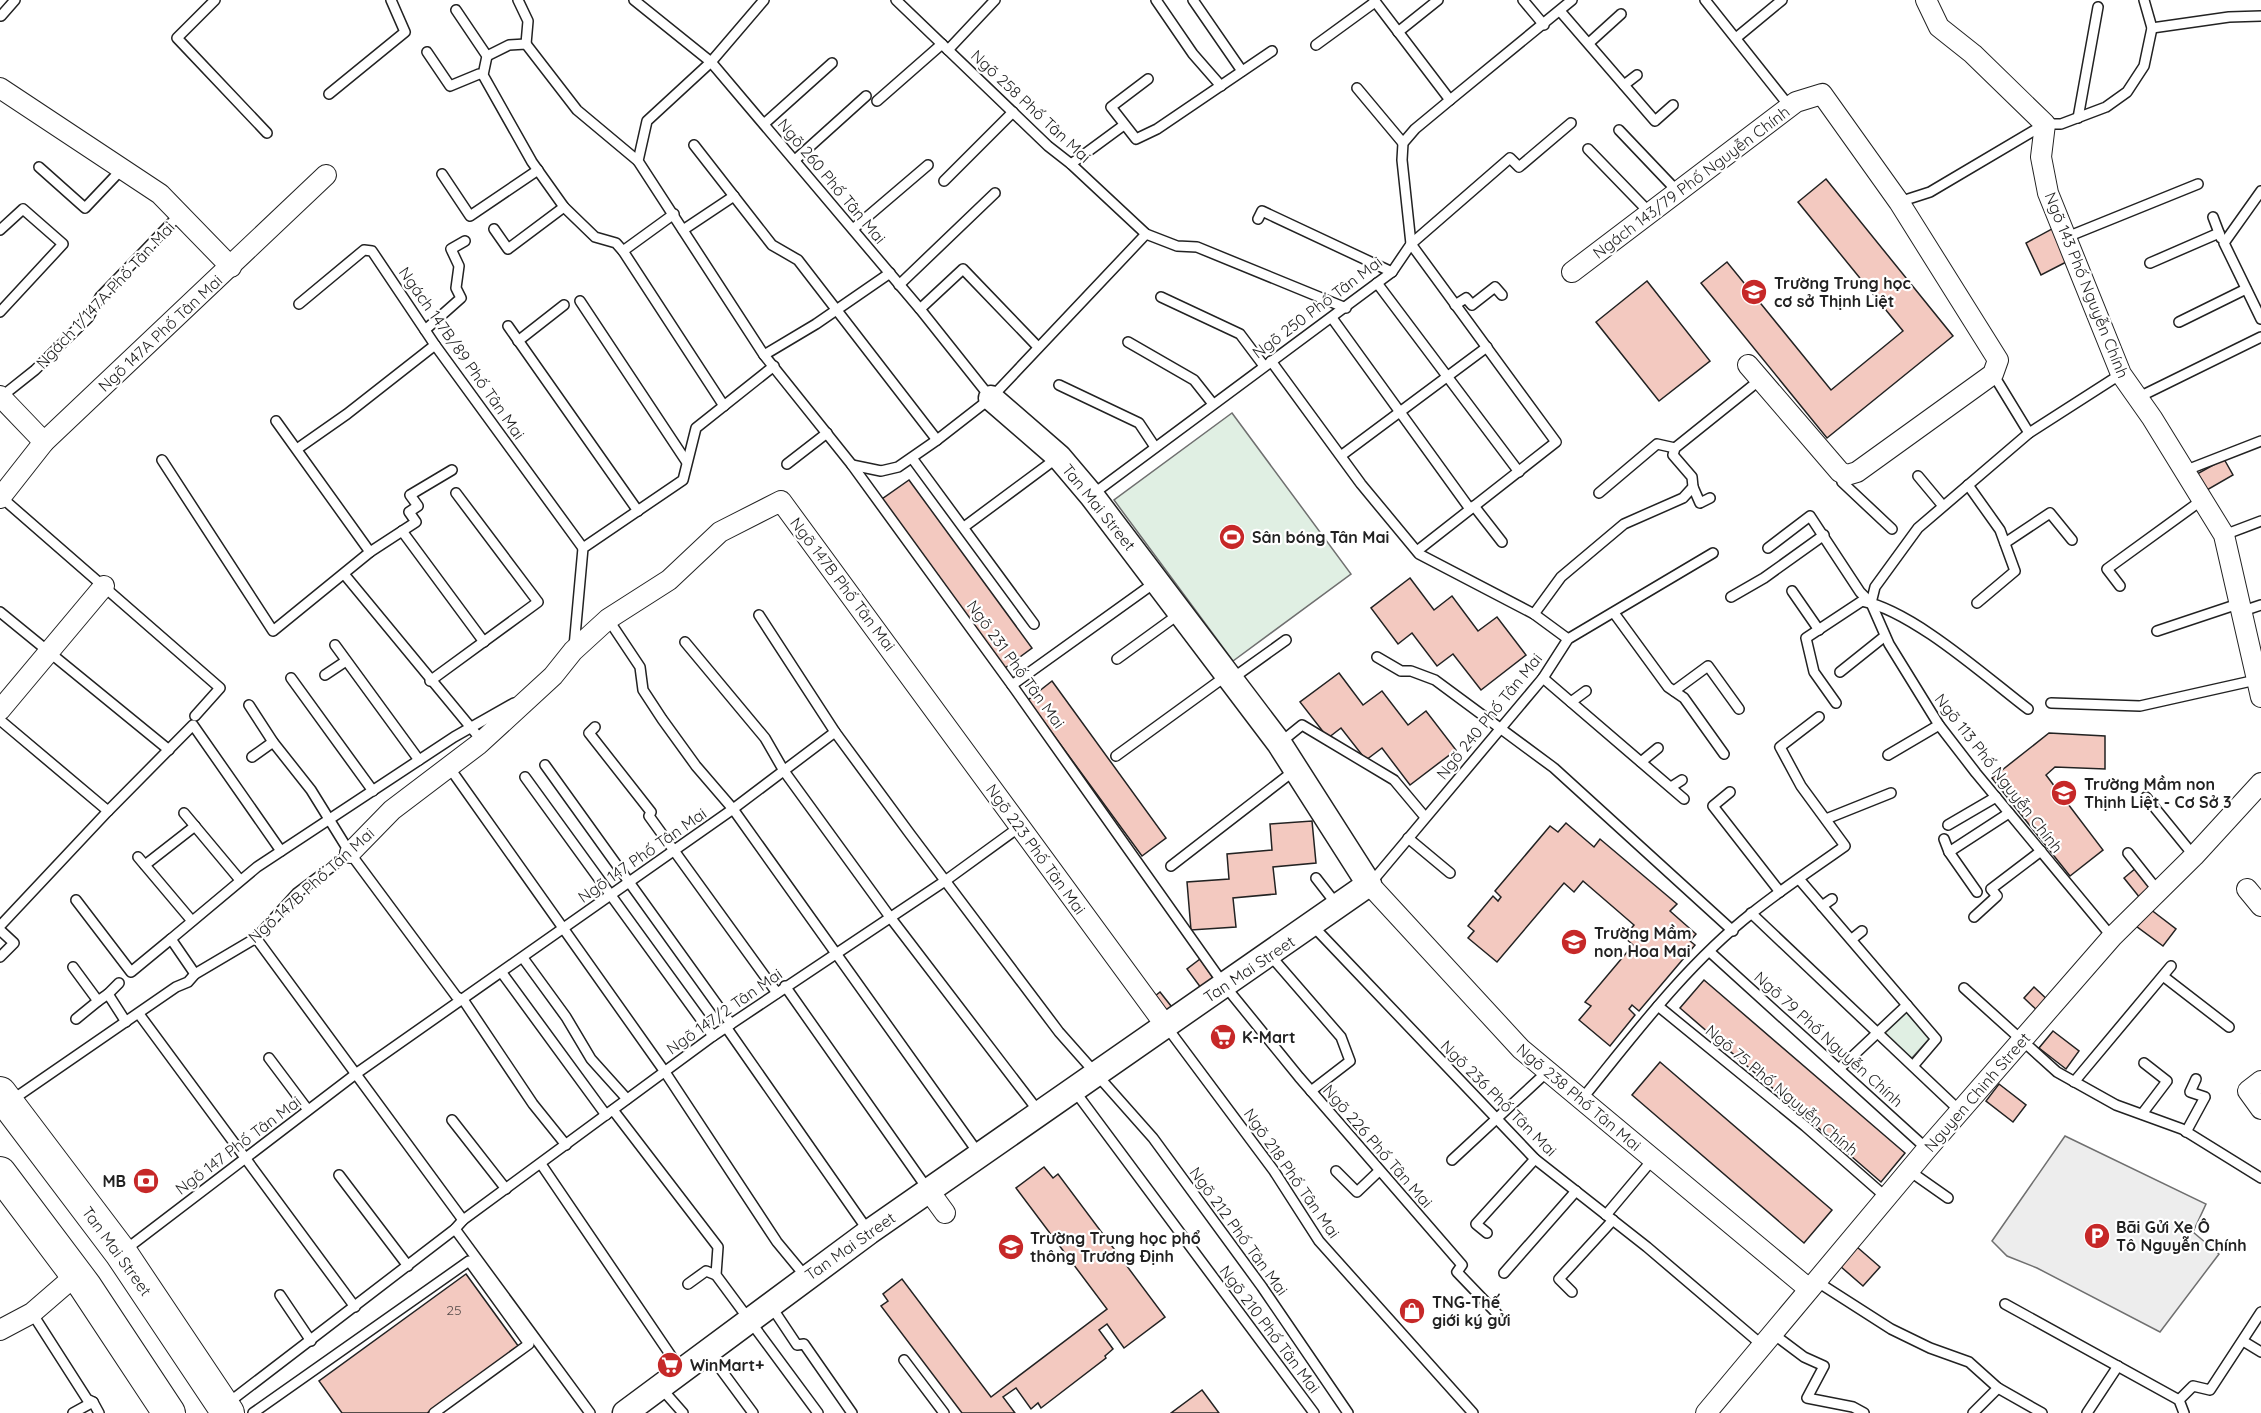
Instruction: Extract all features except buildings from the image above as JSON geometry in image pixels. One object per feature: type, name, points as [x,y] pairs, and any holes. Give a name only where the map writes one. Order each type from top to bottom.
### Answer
[{"type":"main road","name":"Tan Mai Street","points":[[3,1101],[121,1253],[235,1411]]},
{"type":"main road","points":[[0,1173],[76,1275],[169,1413]]},
{"type":"street","points":[[1926,0],[1939,27],[1990,70],[2045,124]]},
{"type":"street","points":[[0,87],[160,194],[231,267]]},
{"type":"street","name":"Ngách 143/79 Phố Nguyễn Chính","points":[[1572,272],[1796,102],[1822,94],[1899,202],[1998,360],[1993,374]]},
{"type":"street","name":"Ngõ 143 Phố Nguyễn Chính","points":[[2045,124],[2041,157],[2048,193],[2121,374],[2224,535],[2248,606],[2258,677]]},
{"type":"street","name":"Ngõ 147A Phố Tân Mai","points":[[0,498],[44,442],[326,175]]},
{"type":"street","points":[[1754,372],[1840,472],[1847,475],[1857,472],[1993,374]]},
{"type":"street","name":"Ngách 1/147A Phố Tân Mai","points":[[1,396],[44,442]]},
{"type":"street","name":"Tan Mai Street","points":[[638,1409],[681,1371],[806,1277],[1039,1112],[1225,986],[1369,884],[1279,743],[1092,495],[1059,457],[991,398]]},
{"type":"street","name":"Ngõ 147B Phố Tân Mai","points":[[350,853],[392,810],[449,767],[476,734],[540,688],[573,651],[608,619],[669,580],[720,532],[781,501],[908,671]]},
{"type":"street","points":[[0,710],[104,586]]},
{"type":"street","name":"Ngõ 223 Phố Tân Mai","points":[[908,671],[1018,828],[1166,1026]]},
{"type":"street","name":"Nguyen Chinh Street","points":[[1706,1413],[2020,1041],[2112,937],[2193,856],[2261,783]]},
{"type":"street","name":"Ngõ 238 Phố Tân Mai","points":[[1369,884],[1508,1036],[1653,1159],[1812,1285]]},
{"type":"street","points":[[2247,889],[2261,906]]},
{"type":"street","points":[[2261,1081],[2248,1091],[2261,1108]]},
{"type":"street","points":[[929,1191],[945,1213]]},
{"type":"street","points":[[0,1330],[32,1313],[76,1275]]},
{"type":"lane","points":[[1,16],[15,0]]},
{"type":"lane","points":[[214,0],[177,38],[267,133]]},
{"type":"lane","points":[[329,94],[405,32],[392,0]]},
{"type":"lane","points":[[487,56],[509,45],[526,44],[528,21],[518,0]]},
{"type":"lane","name":"Ngõ 260 Phố Tân Mai","points":[[634,0],[711,62],[890,273],[991,398]]},
{"type":"lane","points":[[638,161],[647,121],[711,62],[764,0]]},
{"type":"lane","name":"Ngõ 258 Phố Tân Mai","points":[[896,0],[1048,146],[1071,164],[1146,234],[1177,246],[1197,247],[1346,308]]},
{"type":"lane","points":[[877,101],[945,47],[995,0]]},
{"type":"lane","points":[[1156,0],[1193,54],[1221,86]]},
{"type":"lane","points":[[1193,0],[1242,71]]},
{"type":"lane","points":[[1398,32],[1438,0]]},
{"type":"lane","points":[[1523,0],[1544,25]]},
{"type":"lane","points":[[1417,551],[1556,442],[1411,244],[1402,160],[1403,143],[1415,129],[1449,100],[1572,0]]},
{"type":"lane","points":[[1705,0],[1790,107]]},
{"type":"lane","points":[[1736,38],[1782,0]]},
{"type":"lane","points":[[1899,202],[1930,192],[2045,124],[2061,124],[2078,118],[2106,107],[2127,92],[2144,66],[2152,28],[2144,0]]},
{"type":"lane","points":[[1316,45],[1375,1],[1449,100]]},
{"type":"lane","points":[[2078,118],[2098,7]]},
{"type":"lane","points":[[456,10],[487,56],[483,75],[501,111],[538,170],[564,207],[595,237],[616,243],[623,251],[724,406]]},
{"type":"lane","points":[[1560,10],[1655,121],[1673,105]]},
{"type":"lane","points":[[1588,43],[1621,14]]},
{"type":"lane","points":[[2152,28],[2229,17],[2261,16]]},
{"type":"lane","name":"Ngõ 231 Phố Tân Mai","points":[[526,44],[577,110],[638,161],[764,355],[852,465],[1012,685],[1225,986]]},
{"type":"lane","points":[[1148,79],[1111,107],[1136,139],[1157,129],[1272,51]]},
{"type":"lane","points":[[427,52],[450,87],[479,74],[483,75]]},
{"type":"lane","points":[[764,124],[832,63]]},
{"type":"lane","points":[[1624,85],[1637,75]]},
{"type":"lane","points":[[1357,88],[1403,143]]},
{"type":"lane","points":[[795,160],[866,96]]},
{"type":"lane","points":[[944,181],[1012,112]]},
{"type":"lane","name":"Ngõ 250 Phố Tân Mai","points":[[1092,495],[1392,272],[1411,244],[1510,158],[1519,167],[1571,123]]},
{"type":"lane","points":[[1071,164],[1124,125]]},
{"type":"lane","points":[[1619,130],[1678,192]]},
{"type":"lane","points":[[694,145],[772,245],[798,260],[937,440]]},
{"type":"lane","points":[[1588,149],[1650,213]]},
{"type":"lane","points":[[853,229],[928,165]]},
{"type":"lane","points":[[39,167],[85,208],[122,169]]},
{"type":"lane","points":[[442,174],[470,216],[538,170]]},
{"type":"lane","points":[[2067,237],[2198,184]]},
{"type":"lane","points":[[2223,243],[2261,191]]},
{"type":"lane","points":[[899,285],[995,192]]},
{"type":"lane","points":[[683,230],[734,196]]},
{"type":"lane","points":[[495,229],[508,249],[564,207]]},
{"type":"lane","points":[[0,230],[22,209],[63,244],[0,312]]},
{"type":"lane","points":[[1258,219],[1262,211],[1392,272]]},
{"type":"lane","name":"Ngách 1/147A Phố Tân Mai","points":[[1,396],[35,370],[88,318],[100,297],[180,214]]},
{"type":"lane","points":[[623,251],[674,214]]},
{"type":"lane","points":[[2213,217],[2223,243],[2261,319]]},
{"type":"lane","points":[[2150,263],[2219,233]]},
{"type":"lane","points":[[852,465],[882,471],[912,458],[991,398],[1146,234]]},
{"type":"lane","points":[[425,330],[461,298],[456,288],[459,266],[451,249],[465,241]]},
{"type":"lane","name":"Ngách 147B/89 Phố Tân Mai","points":[[299,304],[368,249],[583,548]]},
{"type":"lane","points":[[920,309],[963,269],[1038,346]]},
{"type":"lane","points":[[764,355],[838,309],[890,273]]},
{"type":"lane","points":[[1377,283],[1519,472]]},
{"type":"lane","points":[[1455,305],[1466,298],[1472,305],[1495,286],[1502,295]]},
{"type":"lane","points":[[2179,322],[2246,289]]},
{"type":"lane","points":[[1161,297],[1240,334],[1268,364],[1342,455],[1361,484],[1417,551],[1534,614],[1568,639]]},
{"type":"lane","points":[[580,301],[686,461]]},
{"type":"lane","points":[[518,341],[564,305]]},
{"type":"lane","points":[[1332,318],[1472,508],[1502,542]]},
{"type":"lane","points":[[508,326],[638,511]]},
{"type":"lane","points":[[2137,398],[2261,337]]},
{"type":"lane","points":[[1128,342],[1194,380],[1213,404]]},
{"type":"lane","points":[[297,449],[435,345]]},
{"type":"lane","points":[[1342,455],[1487,347]]},
{"type":"lane","points":[[573,651],[583,548],[683,480],[696,428],[774,366]]},
{"type":"lane","points":[[1710,498],[1700,503],[1693,487],[1692,477],[1673,454],[1675,448],[1754,372]]},
{"type":"lane","points":[[1993,374],[2029,433]]},
{"type":"lane","points":[[1871,603],[1875,587],[1918,528],[2029,433],[2121,374]]},
{"type":"lane","points":[[1059,385],[1139,423],[1155,447]]},
{"type":"lane","points":[[276,421],[370,552]]},
{"type":"lane","points":[[787,464],[827,433]]},
{"type":"lane","points":[[2184,471],[2261,441]]},
{"type":"lane","points":[[1599,493],[1657,444],[1675,448]]},
{"type":"lane","points":[[964,527],[1059,457]]},
{"type":"lane","points":[[912,458],[1034,624]]},
{"type":"lane","points":[[162,460],[273,631],[370,552],[416,522],[409,512],[418,506],[410,495],[452,470]]},
{"type":"lane","points":[[1840,472],[1842,482],[1893,529]]},
{"type":"lane","points":[[1918,476],[1943,506]]},
{"type":"lane","points":[[1968,485],[2000,530],[2015,571],[1977,603]]},
{"type":"lane","points":[[1534,614],[1562,577],[1624,524],[1683,498],[1693,487]]},
{"type":"lane","points":[[430,681],[538,602],[456,493]]},
{"type":"lane","points":[[0,498],[220,688],[195,716]]},
{"type":"lane","points":[[2120,586],[2107,569],[2202,500]]},
{"type":"lane","points":[[2005,543],[2050,513],[2072,540]]},
{"type":"lane","points":[[1768,548],[1810,516],[1860,592],[1871,603]]},
{"type":"lane","points":[[2224,535],[2261,521]]},
{"type":"lane","points":[[402,531],[484,642]]},
{"type":"lane","points":[[1731,597],[1764,578],[1824,535]]},
{"type":"lane","name":"Ngõ 240 Phố Tân Mai","points":[[1369,884],[1543,678],[1568,639],[1713,553]]},
{"type":"lane","points":[[344,574],[476,734]]},
{"type":"lane","points":[[1012,685],[1158,581]]},
{"type":"lane","points":[[1792,591],[1820,630]]},
{"type":"lane","points":[[1836,703],[1814,672],[1806,638],[1862,601],[1894,613],[1928,634],[2028,709]]},
{"type":"lane","name":"Ngõ 113 Phố Nguyễn Chính","points":[[1871,603],[1885,636],[1910,682],[1939,724],[2112,937]]},
{"type":"lane","points":[[2157,631],[2248,606]]},
{"type":"lane","points":[[0,612],[48,654],[169,750]]},
{"type":"lane","points":[[1117,659],[1181,612]]},
{"type":"lane","points":[[1614,613],[1668,687],[1684,698],[1724,754]]},
{"type":"lane","name":"Ngõ 212 Phố Tân Mai","points":[[759,615],[835,732],[1059,1032],[1153,1138],[1262,1287],[1348,1413]]},
{"type":"lane","points":[[608,619],[640,667],[643,690],[662,719],[696,766],[733,808],[980,1154]]},
{"type":"lane","points":[[1840,672],[1885,636]]},
{"type":"lane","points":[[1116,756],[1286,640]]},
{"type":"lane","points":[[685,642],[765,738],[784,771],[890,917],[1039,1112]]},
{"type":"lane","points":[[335,645],[419,760]]},
{"type":"lane","points":[[1377,657],[1401,671],[1411,671],[1435,680],[1554,768],[1732,931]]},
{"type":"lane","points":[[325,675],[346,660]]},
{"type":"lane","points":[[1674,691],[1708,666],[1740,709]]},
{"type":"lane","points":[[2051,703],[2140,706],[2258,677]]},
{"type":"lane","points":[[291,678],[373,791]]},
{"type":"lane","points":[[1543,678],[1684,799]]},
{"type":"lane","points":[[1571,702],[1586,691]]},
{"type":"lane","points":[[249,705],[273,742],[311,790],[350,853],[456,996],[464,1001],[533,1104],[566,1145]]},
{"type":"lane","points":[[1582,1099],[1658,1006],[1710,952],[1751,914],[1845,846],[1801,786],[1780,747],[1819,717]]},
{"type":"lane","points":[[0,720],[108,811]]},
{"type":"lane","points":[[1888,755],[1939,724]]},
{"type":"lane","points":[[0,957],[14,943],[0,928],[108,811],[193,725],[281,851]]},
{"type":"lane","points":[[1279,743],[1302,725],[1395,780],[1425,817]]},
{"type":"lane","points":[[595,727],[589,733],[651,812],[649,816],[777,993]]},
{"type":"lane","name":"Ngõ 147 Phố Tân Mai","points":[[121,1253],[357,1073],[464,1001],[835,732]]},
{"type":"lane","name":"Ngõ 147B Phố Tân Mai","points":[[76,900],[131,972],[240,880],[281,851],[419,760],[476,734]]},
{"type":"lane","points":[[252,757],[273,742]]},
{"type":"lane","points":[[1641,762],[1658,748]]},
{"type":"lane","points":[[545,765],[630,882],[869,1232]]},
{"type":"lane","points":[[449,767],[565,928],[777,1242],[806,1277]]},
{"type":"lane","points":[[1171,866],[1296,770]]},
{"type":"lane","points":[[525,777],[713,1036]]},
{"type":"lane","points":[[1671,787],[1682,780]]},
{"type":"lane","points":[[1730,792],[1713,806],[1780,892]]},
{"type":"lane","points":[[1826,819],[1891,793]]},
{"type":"lane","points":[[1948,825],[1996,797]]},
{"type":"lane","points":[[2146,797],[2193,856]]},
{"type":"lane","points":[[184,813],[240,880]]},
{"type":"lane","points":[[1949,852],[2009,813]]},
{"type":"lane","points":[[145,865],[195,826]]},
{"type":"lane","name":"Ngõ 147/2 Tân Mai","points":[[235,1411],[311,1341],[455,1229],[463,1220],[713,1036],[945,881],[1018,828]]},
{"type":"lane","points":[[1408,838],[1450,873]]},
{"type":"lane","points":[[1944,839],[1949,852],[1977,892]]},
{"type":"lane","points":[[1974,917],[1997,896],[1991,889],[2041,851]]},
{"type":"lane","name":"Ngõ 147B Phố Tân Mai","points":[[3,1101],[139,1014],[176,987],[188,982],[195,974],[256,938],[297,893],[350,853]]},
{"type":"lane","points":[[2128,853],[2158,891]]},
{"type":"lane","points":[[138,857],[192,921]]},
{"type":"lane","points":[[1316,878],[1338,907]]},
{"type":"lane","points":[[1799,879],[1936,1039],[1913,1066]]},
{"type":"lane","points":[[1822,906],[1832,899]]},
{"type":"lane","points":[[1751,914],[1960,1111]]},
{"type":"lane","name":"Ngõ 236 Phố Tân Mai","points":[[1313,925],[1535,1159],[1767,1339],[1824,1366],[1807,1398],[1852,1407],[1864,1413]]},
{"type":"lane","points":[[1852,939],[1862,931]]},
{"type":"lane","points":[[256,938],[463,1220]]},
{"type":"lane","points":[[171,939],[195,974]]},
{"type":"lane","name":"Ngõ 79 Phố Nguyễn Chính","points":[[1710,952],[1927,1149]]},
{"type":"lane","points":[[1269,954],[1341,1037],[1350,1061],[1311,1091]]},
{"type":"lane","points":[[524,958],[566,1017],[591,1059],[627,1099]]},
{"type":"lane","points":[[2074,1082],[2171,966]]},
{"type":"lane","points":[[73,968],[98,1001]]},
{"type":"lane","points":[[502,973],[718,1247],[716,1275]]},
{"type":"lane","points":[[2163,976],[2229,1027]]},
{"type":"lane","points":[[76,1019],[120,983]]},
{"type":"lane","points":[[785,986],[929,1191]]},
{"type":"lane","name":"Ngõ 226 Phố Tân Mai","points":[[1225,986],[1311,1091],[1462,1265],[1457,1272],[1504,1321]]},
{"type":"lane","points":[[1964,988],[2056,1072],[2116,1105],[2186,1132],[2261,1178]]},
{"type":"lane","points":[[108,994],[126,1022]]},
{"type":"lane","points":[[1839,1069],[1907,1005]]},
{"type":"lane","name":"Ngõ 75 Phố Nguyễn Chính","points":[[1658,1006],[1805,1126],[1887,1198]]},
{"type":"lane","points":[[139,1014],[247,1157],[355,1307]]},
{"type":"lane","name":"Ngõ 218 Phố Tân Mai","points":[[1166,1026],[1275,1171],[1319,1241],[1473,1413]]},
{"type":"lane","points":[[269,1058],[308,1110]]},
{"type":"lane","points":[[2142,1114],[2167,1081],[2144,1063]]},
{"type":"lane","points":[[1452,1160],[1548,1071]]},
{"type":"lane","points":[[2186,1132],[2205,1098],[2190,1092],[2196,1079]]},
{"type":"lane","name":"Ngõ 210 Phố Tân Mai","points":[[1074,1089],[1314,1413]]},
{"type":"lane","points":[[452,1120],[506,1189]]},
{"type":"lane","points":[[1487,1233],[1476,1224],[1535,1159]]},
{"type":"lane","points":[[1572,1292],[1558,1280],[1610,1217],[1653,1159]]},
{"type":"lane","points":[[541,1164],[681,1371]]},
{"type":"lane","points":[[1336,1172],[1357,1191],[1379,1171]]},
{"type":"lane","points":[[1911,1172],[1948,1198]]},
{"type":"lane","points":[[339,1175],[408,1266]]},
{"type":"lane","points":[[1504,1273],[1576,1191]]},
{"type":"lane","points":[[455,1229],[591,1413]]},
{"type":"lane","points":[[235,1411],[469,1261],[529,1344],[434,1413]]},
{"type":"lane","points":[[688,1284],[706,1271],[716,1275],[818,1413]]},
{"type":"lane","points":[[1812,1285],[1891,1329],[1930,1348],[1969,1362],[1998,1388],[2043,1413]]},
{"type":"lane","points":[[280,1295],[311,1341]]},
{"type":"lane","points":[[770,1304],[797,1345],[804,1344],[852,1413]]},
{"type":"lane","points":[[2005,1304],[2179,1400],[2184,1413]]},
{"type":"lane","points":[[2179,1400],[2193,1386],[2210,1390],[2261,1312]]},
{"type":"lane","points":[[32,1313],[87,1399],[93,1402],[99,1413]]},
{"type":"lane","points":[[2243,1341],[2261,1352]]},
{"type":"lane","points":[[708,1352],[753,1413]]},
{"type":"lane","points":[[904,1360],[944,1413]]},
{"type":"lane","points":[[2087,1413],[2118,1366]]},
{"type":"lane","points":[[660,1388],[683,1413]]},
{"type":"lane","points":[[1973,1413],[1998,1388]]},
{"type":"lane","points":[[73,1413],[93,1402]]},
{"type":"green space","name":"Sân bóng Tân Mai","points":[[1232,413],[1351,574],[1233,661],[1114,500]]},
{"type":"green space","points":[[1906,1010],[1931,1037],[1911,1059],[1883,1034]]},
{"type":"shaded area","name":"Bãi Gửi Xe Ô Tô Nguyễn Chính","points":[[2065,1136],[2206,1204],[2193,1232],[2219,1254],[2160,1332],[2037,1268],[2007,1256],[1992,1241]]},
{"type":"place","name":"Trường Trung học cơ sở Thịnh Liệt","points":[[1754,292]]},
{"type":"place","name":"Sân bóng Tân Mai","points":[[1232,537]]},
{"type":"place","name":"Trường Mầm non Thịnh Liệt - Cơ Sở 3","points":[[2064,793]]},
{"type":"place","name":"Trường Mầm non Hoa Mai","points":[[1574,942]]},
{"type":"place","name":"K-Mart","points":[[1223,1037]]},
{"type":"place","name":"MB","points":[[146,1181]]},
{"type":"place","name":"Bãi Gửi Xe Ô Tô Nguyễn Chính","points":[[2097,1236]]},
{"type":"place","name":"Trường Trung học phổ thông Trương Định","points":[[1011,1247]]},
{"type":"place","name":"TNG-Thế giới ký gửi","points":[[1412,1311]]},
{"type":"place","name":"WinMart+","points":[[670,1365]]}]
